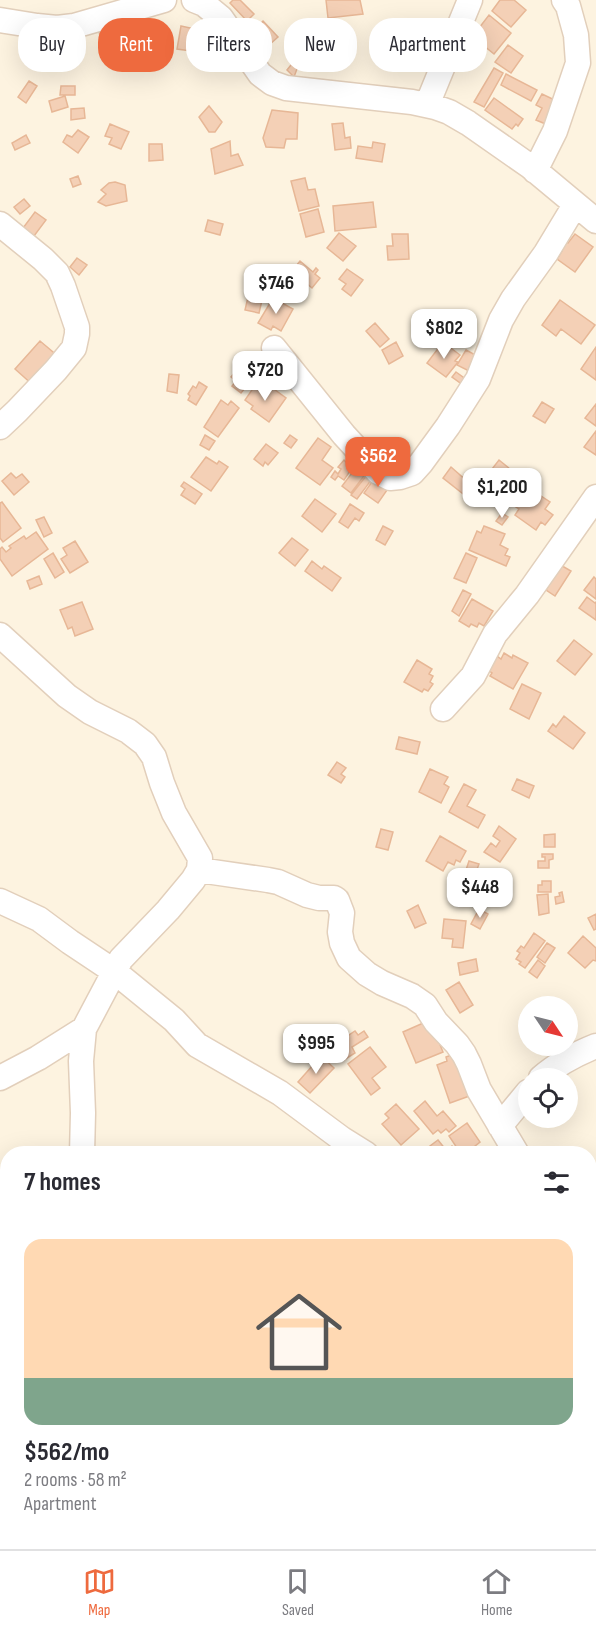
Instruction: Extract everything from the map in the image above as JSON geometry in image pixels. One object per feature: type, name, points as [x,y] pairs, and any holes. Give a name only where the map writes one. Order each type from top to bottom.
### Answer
[{"type":"street","points":[[0,20],[57,28],[74,26],[164,0]]},
{"type":"street","points":[[427,105],[470,0]]},
{"type":"street","points":[[535,171],[555,131],[578,63],[576,35],[568,6],[564,0]]},
{"type":"street","points":[[203,1],[221,18],[260,74],[272,82],[286,88],[395,99],[449,112],[535,171],[596,221]]},
{"type":"street","points":[[274,348],[344,435],[378,472],[390,478],[412,473],[422,464],[478,379],[501,320],[575,205]]},
{"type":"street","points":[[0,224],[57,273],[77,334],[74,348],[56,370],[0,427]]},
{"type":"street","points":[[443,709],[473,676],[495,634],[527,595],[596,497]]},
{"type":"street","points":[[0,635],[67,696],[90,712],[128,731],[145,744],[154,757],[174,813],[200,858],[199,870],[168,910],[121,959],[84,1029],[81,1061],[82,1146]]},
{"type":"street","points":[[199,870],[278,882],[307,895],[337,900],[342,913],[340,932],[342,943],[349,958],[367,974],[412,996],[425,1005],[436,1022],[464,1054],[479,1090],[512,1146]]},
{"type":"street","points":[[0,901],[39,919],[115,972],[174,1020],[197,1045],[279,1093],[353,1146]]},
{"type":"street","points":[[0,1078],[38,1058],[84,1029]]},
{"type":"street","points":[[554,1068],[596,1046]]},
{"type":"street","points":[[500,1126],[518,1104]]},
{"type":"building","points":[[233,0],[240,0],[254,14],[250,18],[244,18],[230,3]]},
{"type":"building","points":[[326,0],[360,0],[363,14],[328,18]]},
{"type":"building","points":[[500,0],[514,0],[526,10],[511,27],[492,11]]},
{"type":"building","points":[[489,15],[511,33],[494,54],[487,48],[487,18]]},
{"type":"building","points":[[181,26],[186,27],[186,50],[177,49]]},
{"type":"building","points":[[272,31],[278,37],[272,42]]},
{"type":"building","points":[[508,45],[523,56],[511,73],[495,62]]},
{"type":"building","points":[[494,68],[503,73],[484,107],[474,102]]},
{"type":"building","points":[[506,74],[537,90],[531,101],[501,85]]},
{"type":"building","points":[[29,81],[37,86],[26,103],[18,97]]},
{"type":"building","points":[[61,86],[75,86],[75,95],[60,95]]},
{"type":"building","points":[[542,94],[559,102],[548,125],[536,120],[542,108],[536,105]]},
{"type":"building","points":[[65,96],[68,107],[52,112],[49,101]]},
{"type":"building","points":[[494,98],[523,119],[518,126],[516,124],[512,129],[485,110]]},
{"type":"building","points":[[209,106],[222,122],[215,132],[209,132],[199,117]]},
{"type":"building","points":[[84,108],[85,118],[71,120],[71,109]]},
{"type":"building","points":[[272,110],[298,113],[297,139],[286,139],[284,148],[266,147],[263,138]]},
{"type":"building","points":[[343,123],[345,138],[350,137],[351,148],[335,150],[332,124]]},
{"type":"building","points":[[110,124],[129,132],[121,149],[109,144],[112,138],[105,136]]},
{"type":"building","points":[[78,130],[89,137],[78,153],[63,142],[67,135],[72,137]]},
{"type":"building","points":[[26,135],[30,143],[15,150],[12,143]]},
{"type":"building","points":[[230,141],[231,156],[238,154],[243,165],[215,174],[211,149]]},
{"type":"building","points":[[373,142],[385,144],[382,162],[356,158],[358,146],[372,148]]},
{"type":"building","points":[[149,144],[162,144],[163,160],[149,161]]},
{"type":"building","points":[[78,176],[81,184],[73,187],[70,179]]},
{"type":"building","points":[[305,178],[308,190],[315,189],[319,206],[299,211],[291,181]]},
{"type":"building","points":[[109,183],[125,185],[127,201],[106,206],[98,202],[106,194],[101,190]]},
{"type":"building","points":[[24,199],[30,206],[20,214],[14,207]]},
{"type":"building","points":[[373,202],[376,227],[335,231],[333,206]]},
{"type":"building","points":[[318,209],[324,232],[306,237],[300,214]]},
{"type":"building","points":[[35,212],[46,220],[34,236],[23,228]]},
{"type":"building","points":[[208,220],[223,224],[220,235],[205,231]]},
{"type":"building","points":[[339,233],[356,246],[343,261],[327,248]]},
{"type":"building","points":[[392,234],[408,234],[409,259],[388,260],[387,246],[393,246]]},
{"type":"building","points":[[575,234],[593,247],[575,272],[557,259],[562,251],[558,248],[564,240],[568,243]]},
{"type":"building","points":[[77,258],[87,265],[79,275],[70,267]]},
{"type":"building","points":[[300,261],[313,272],[316,268],[318,270],[315,274],[320,278],[312,288],[292,271]]},
{"type":"building","points":[[347,269],[363,280],[351,296],[342,289],[346,284],[339,279]]},
{"type":"building","points":[[249,293],[263,296],[259,313],[245,310]]},
{"type":"building","points":[[273,298],[293,309],[281,331],[273,326],[271,330],[258,323]]},
{"type":"building","points":[[560,300],[595,325],[581,344],[561,329],[556,336],[542,325]]},
{"type":"building","points":[[375,323],[389,339],[380,347],[366,331]]},
{"type":"building","points":[[40,341],[59,357],[34,386],[15,369]]},
{"type":"building","points":[[396,342],[403,356],[389,364],[382,350]]},
{"type":"building","points":[[443,342],[460,355],[455,361],[458,362],[446,377],[427,363]]},
{"type":"building","points":[[596,347],[596,380],[581,369]]},
{"type":"building","points":[[466,350],[481,358],[473,373],[457,365]]},
{"type":"building","points":[[237,370],[244,375],[247,371],[252,374],[248,379],[251,381],[241,393],[232,386],[236,381],[231,377]]},
{"type":"building","points":[[456,372],[467,380],[463,385],[452,377]]},
{"type":"building","points":[[169,374],[179,375],[177,393],[167,391]]},
{"type":"building","points":[[199,382],[207,387],[196,405],[188,400],[190,396],[188,394],[193,386],[196,388]]},
{"type":"building","points":[[256,384],[267,392],[271,387],[286,398],[269,422],[251,409],[253,406],[245,400]]},
{"type":"building","points":[[221,400],[228,405],[231,401],[239,408],[218,437],[204,427]]},
{"type":"building","points":[[542,402],[554,409],[545,423],[533,416]]},
{"type":"building","points":[[596,404],[596,426],[585,418]]},
{"type":"building","points":[[596,431],[596,455],[584,447]]},
{"type":"building","points":[[205,435],[215,441],[209,450],[200,445]]},
{"type":"building","points":[[290,435],[297,440],[291,448],[284,443]]},
{"type":"building","points":[[318,438],[331,447],[322,460],[333,468],[320,485],[296,468]]},
{"type":"building","points":[[266,444],[278,453],[268,465],[265,462],[263,466],[254,459]]},
{"type":"building","points":[[352,454],[358,459],[344,480],[338,476],[335,480],[331,477],[335,471],[338,474],[341,469],[338,467]]},
{"type":"building","points":[[206,457],[217,464],[219,461],[228,467],[211,491],[191,477]]},
{"type":"building","points":[[499,460],[510,469],[506,474],[503,472],[501,475],[504,477],[497,487],[485,478]]},
{"type":"building","points":[[358,465],[367,472],[351,493],[342,486]]},
{"type":"building","points":[[451,467],[467,481],[469,478],[478,484],[467,497],[443,478]]},
{"type":"building","points":[[370,471],[375,475],[357,499],[351,495]]},
{"type":"building","points":[[379,472],[392,483],[378,503],[364,493]]},
{"type":"building","points":[[11,473],[16,478],[22,474],[29,482],[14,495],[2,481]]},
{"type":"building","points":[[184,482],[202,494],[195,504],[181,495],[185,489],[181,486]]},
{"type":"building","points":[[532,490],[550,502],[545,509],[553,515],[545,525],[541,522],[536,530],[515,515],[519,509],[516,507]]},
{"type":"building","points":[[315,499],[336,514],[322,532],[302,516]]},
{"type":"building","points":[[2,502],[21,528],[3,542],[0,538],[0,503]]},
{"type":"building","points":[[350,504],[364,513],[359,521],[355,518],[348,528],[339,522]]},
{"type":"building","points":[[502,513],[508,517],[502,525],[496,521]]},
{"type":"building","points":[[44,517],[52,533],[44,537],[36,520]]},
{"type":"building","points":[[383,526],[393,531],[385,545],[376,540]]},
{"type":"building","points":[[484,526],[505,534],[500,545],[508,549],[505,555],[510,557],[506,566],[469,550],[477,531],[481,533]]},
{"type":"building","points":[[36,532],[48,549],[12,576],[0,559],[0,549],[2,547],[6,552],[11,548],[9,546],[24,536],[26,539]]},
{"type":"building","points":[[292,538],[308,550],[295,566],[279,553]]},
{"type":"building","points":[[75,541],[88,562],[70,573],[61,559],[67,555],[63,548]]},
{"type":"building","points":[[53,553],[64,572],[55,578],[44,559]]},
{"type":"building","points":[[466,553],[477,558],[466,583],[454,578]]},
{"type":"building","points":[[312,561],[322,569],[324,566],[341,578],[332,591],[305,571]]},
{"type":"building","points":[[557,563],[571,571],[555,596],[546,590],[549,585],[544,582]]},
{"type":"building","points":[[39,576],[42,584],[30,589],[27,581]]},
{"type":"building","points":[[594,577],[596,579],[596,599],[584,590]]},
{"type":"building","points":[[463,590],[471,594],[459,616],[452,611]]},
{"type":"building","points":[[587,597],[596,602],[596,620],[579,608]]},
{"type":"building","points":[[472,599],[493,611],[484,626],[479,623],[477,627],[471,624],[469,627],[459,621]]},
{"type":"building","points":[[82,602],[93,629],[75,636],[72,627],[68,629],[60,610]]},
{"type":"building","points":[[574,640],[592,654],[575,675],[557,661]]},
{"type":"building","points":[[504,653],[528,663],[513,689],[490,676],[492,673],[488,670],[497,656],[501,659]]},
{"type":"building","points":[[417,660],[432,669],[429,674],[433,676],[430,682],[433,684],[428,691],[424,689],[422,692],[404,682]]},
{"type":"building","points":[[522,684],[541,693],[529,719],[510,709]]},
{"type":"building","points":[[564,716],[585,733],[573,749],[548,731],[553,724],[556,727]]},
{"type":"building","points":[[399,737],[420,742],[417,754],[396,749]]},
{"type":"building","points":[[337,762],[346,768],[341,774],[345,777],[341,783],[328,775]]},
{"type":"building","points":[[430,769],[448,777],[444,784],[449,787],[441,803],[419,792]]},
{"type":"building","points":[[517,779],[534,786],[529,798],[512,790]]},
{"type":"building","points":[[464,784],[476,790],[467,806],[485,815],[478,828],[449,812]]},
{"type":"building","points":[[499,826],[516,839],[500,862],[484,852],[491,843],[496,847],[500,841],[493,836]]},
{"type":"building","points":[[381,829],[393,832],[388,850],[376,847]]},
{"type":"building","points":[[555,834],[555,847],[544,847],[544,835]]},
{"type":"building","points":[[440,836],[466,851],[460,862],[456,860],[454,865],[448,862],[443,871],[426,861]]},
{"type":"building","points":[[542,854],[553,854],[553,859],[549,860],[549,868],[538,868],[538,861],[545,861]]},
{"type":"building","points":[[469,861],[479,864],[476,872],[466,870]]},
{"type":"building","points":[[458,872],[480,875],[475,906],[453,903]]},
{"type":"building","points":[[542,881],[551,881],[551,892],[538,892],[538,885],[542,885]]},
{"type":"building","points":[[562,892],[564,902],[556,904],[555,897],[560,896],[559,893]]},
{"type":"building","points":[[548,894],[549,913],[539,915],[537,895]]},
{"type":"building","points":[[418,905],[426,923],[415,928],[407,911]]},
{"type":"building","points":[[479,909],[488,914],[480,929],[471,924]]},
{"type":"building","points":[[596,914],[596,929],[594,930],[588,918]]},
{"type":"building","points":[[444,919],[466,921],[463,948],[452,947],[453,939],[442,938]]},
{"type":"building","points":[[534,933],[545,941],[525,968],[516,959],[520,953],[517,951],[521,946],[524,948]]},
{"type":"building","points":[[583,936],[596,948],[596,961],[593,960],[585,968],[568,953]]},
{"type":"building","points":[[547,943],[555,948],[545,963],[537,957]]},
{"type":"building","points":[[476,959],[478,971],[460,975],[458,963]]},
{"type":"building","points":[[538,960],[545,966],[537,978],[529,972]]},
{"type":"building","points":[[459,982],[473,1005],[460,1013],[446,990]]},
{"type":"building","points":[[430,1020],[443,1052],[416,1063],[403,1032]]},
{"type":"building","points":[[355,1031],[358,1035],[364,1031],[368,1037],[352,1047],[355,1053],[344,1060],[334,1045]]},
{"type":"building","points":[[370,1047],[386,1067],[372,1078],[380,1088],[371,1095],[348,1064]]},
{"type":"building","points":[[460,1052],[475,1094],[450,1103],[437,1065],[447,1061],[446,1057]]},
{"type":"building","points":[[321,1056],[334,1068],[310,1093],[298,1082]]},
{"type":"building","points":[[425,1101],[437,1116],[443,1111],[456,1126],[449,1132],[446,1129],[441,1133],[438,1130],[433,1134],[414,1111]]},
{"type":"building","points":[[396,1104],[419,1129],[401,1145],[382,1124],[389,1118],[385,1114]]},
{"type":"building","points":[[467,1123],[480,1142],[475,1146],[456,1146],[449,1136]]},
{"type":"building","points":[[438,1140],[443,1146],[430,1146]]}]
